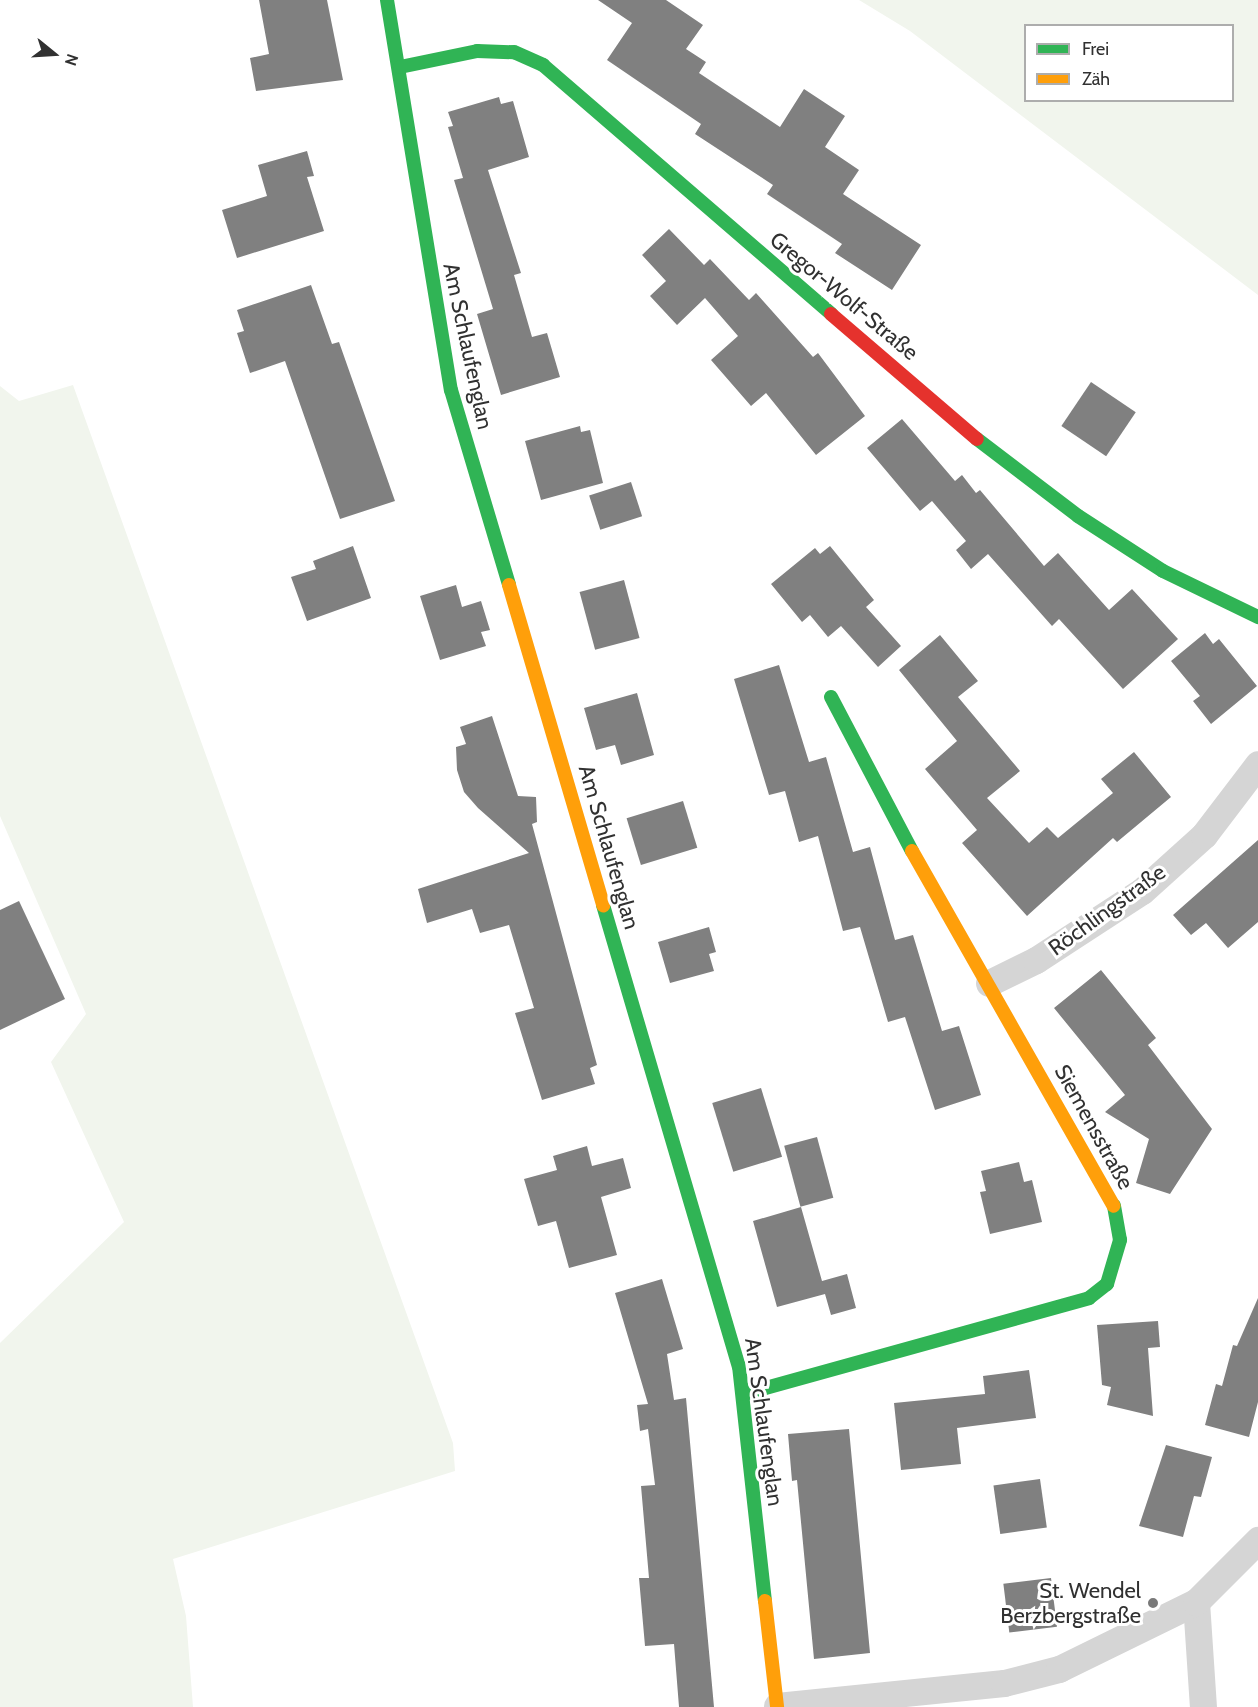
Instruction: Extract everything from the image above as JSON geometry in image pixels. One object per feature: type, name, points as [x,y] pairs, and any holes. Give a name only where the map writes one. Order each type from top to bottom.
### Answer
[{"type":"street","name":"Am Schlaufenglan","points":[[387,0],[400,67],[451,390],[726,1318],[744,1394],[777,1706]]},
{"type":"street","name":"Gregor-Wolf-Straße","points":[[400,67],[477,51],[514,52],[543,65],[599,109],[659,168],[978,440],[1078,516],[1163,572],[1258,617]]},
{"type":"street","name":"Siemensstraße","points":[[744,1394],[1089,1298],[1107,1284],[1120,1240],[1115,1208],[831,697]]},
{"type":"street","name":"Röchlingstraße","points":[[988,983],[1036,960],[1142,891],[1204,835],[1258,764]]},
{"type":"street","points":[[777,1706],[1004,1683],[1059,1670],[1101,1652],[1196,1602],[1258,1540]]},
{"type":"street","points":[[1196,1602],[1203,1707]]},
{"type":"shaded area","points":[[859,0],[1258,0],[1258,295],[910,31]]},
{"type":"shaded area","points":[[73,385],[453,1443],[455,1471],[173,1559],[186,1616],[193,1707],[0,1707],[0,1343],[124,1222],[51,1062],[86,1014],[0,816],[0,386],[19,401]]},
{"type":"building","points":[[259,0],[327,0],[343,80],[256,91],[250,58],[269,54]]},
{"type":"building","points":[[598,0],[666,0],[703,25],[686,49],[706,62],[699,73],[780,127],[804,89],[845,116],[825,147],[859,170],[843,194],[921,245],[892,290],[835,253],[842,244],[767,194],[773,185],[695,134],[701,124],[607,60],[632,23]]},
{"type":"building","points":[[499,97],[501,104],[513,101],[529,157],[488,170],[521,273],[514,275],[532,337],[547,333],[560,377],[501,395],[477,314],[493,309],[454,180],[463,178],[448,127],[453,126],[448,112]]},
{"type":"building","points":[[307,151],[314,176],[307,177],[324,231],[237,258],[222,210],[267,196],[258,165]]},
{"type":"building","points":[[669,229],[704,265],[710,259],[749,300],[756,293],[813,357],[818,353],[865,416],[816,455],[766,393],[751,406],[711,360],[738,336],[705,298],[677,325],[650,296],[666,281],[642,255]]},
{"type":"building","points":[[311,285],[332,344],[339,342],[395,501],[340,519],[285,361],[250,373],[237,333],[244,331],[237,310]]},
{"type":"building","points":[[1091,382],[1136,412],[1106,456],[1061,426]]},
{"type":"building","points":[[902,419],[955,481],[962,475],[976,493],[980,490],[1044,566],[1058,553],[1109,610],[1132,589],[1178,639],[1123,689],[1059,619],[1052,626],[988,554],[971,569],[956,550],[966,541],[932,501],[920,511],[867,448]]},
{"type":"building","points":[[580,426],[581,432],[590,430],[603,483],[541,500],[525,441]]},
{"type":"building","points":[[631,482],[642,516],[600,530],[589,496]]},
{"type":"building","points":[[353,546],[371,598],[307,621],[291,577],[316,569],[313,561]]},
{"type":"building","points":[[830,546],[874,600],[866,607],[901,646],[878,667],[841,626],[828,637],[810,615],[802,622],[771,584],[815,548],[820,554]]},
{"type":"building","points":[[624,580],[640,638],[595,650],[580,592]]},
{"type":"building","points":[[456,585],[462,607],[481,601],[490,630],[481,632],[486,646],[440,660],[420,596]]},
{"type":"building","points":[[1205,633],[1213,644],[1219,639],[1257,686],[1211,724],[1193,701],[1200,696],[1171,661]]},
{"type":"building","points":[[940,635],[978,681],[958,697],[1020,771],[987,798],[1029,843],[1047,827],[1058,838],[1113,793],[1101,779],[1134,752],[1171,797],[1117,842],[1113,838],[1027,916],[962,843],[977,830],[925,769],[957,741],[899,670]]},
{"type":"building","points":[[779,665],[809,762],[826,757],[853,852],[870,847],[895,940],[913,935],[942,1031],[959,1026],[981,1095],[935,1110],[905,1017],[888,1022],[860,927],[843,931],[818,836],[799,842],[785,791],[769,795],[734,679]]},
{"type":"building","points":[[637,693],[654,755],[621,765],[615,745],[596,750],[584,708]]},
{"type":"building","points":[[492,716],[518,796],[536,797],[537,822],[532,824],[597,1065],[590,1068],[595,1084],[542,1100],[515,1013],[534,1008],[509,925],[480,933],[472,909],[427,923],[418,889],[529,853],[478,808],[464,792],[457,770],[456,747],[466,744],[460,727]]},
{"type":"building","points":[[683,801],[697,848],[641,865],[627,818]]},
{"type":"building","points":[[1258,840],[1258,922],[1228,948],[1206,923],[1191,935],[1173,915]]},
{"type":"building","points":[[19,901],[65,999],[0,1030],[0,910]]},
{"type":"building","points":[[709,927],[716,952],[709,954],[714,971],[670,983],[658,942]]},
{"type":"building","points":[[1101,970],[1156,1038],[1148,1045],[1212,1129],[1170,1194],[1136,1183],[1149,1139],[1105,1112],[1125,1095],[1054,1008]]},
{"type":"building","points":[[761,1088],[782,1157],[733,1172],[712,1103]]},
{"type":"building","points":[[817,1137],[833,1198],[800,1207],[784,1146]]},
{"type":"building","points":[[587,1146],[592,1166],[623,1158],[631,1188],[601,1197],[617,1255],[569,1268],[556,1221],[538,1226],[524,1179],[557,1170],[553,1156]]},
{"type":"building","points":[[1019,1162],[1024,1182],[1032,1180],[1042,1222],[990,1234],[980,1192],[986,1191],[981,1171]]},
{"type":"building","points":[[801,1207],[822,1281],[847,1274],[856,1308],[831,1315],[825,1294],[777,1307],[753,1221]]},
{"type":"building","points":[[662,1279],[683,1349],[667,1354],[674,1400],[686,1398],[714,1707],[679,1707],[674,1644],[645,1646],[639,1578],[649,1578],[641,1486],[655,1485],[648,1429],[640,1431],[637,1405],[648,1404],[615,1293]]},
{"type":"building","points":[[1258,1298],[1258,1402],[1249,1437],[1205,1425],[1216,1384],[1222,1386],[1233,1345],[1237,1346]]},
{"type":"building","points":[[1158,1321],[1160,1347],[1148,1348],[1153,1416],[1107,1405],[1111,1387],[1102,1385],[1097,1325]]},
{"type":"building","points":[[1029,1370],[1036,1418],[957,1428],[961,1464],[901,1470],[894,1403],[985,1394],[983,1376]]},
{"type":"building","points":[[849,1429],[870,1653],[814,1659],[797,1480],[792,1481],[788,1434]]},
{"type":"building","points":[[1166,1445],[1212,1457],[1201,1497],[1194,1496],[1183,1537],[1139,1526]]},
{"type":"building","points":[[1040,1479],[1047,1528],[1000,1534],[993,1486]]},
{"type":"building","points":[[1051,1578],[1057,1627],[1009,1632],[1003,1584]]},
{"type":"traffic: fast","points":[[387,0],[451,390],[509,585]]},
{"type":"traffic: fast","points":[[400,67],[477,51],[514,52],[543,65],[831,314]]},
{"type":"traffic: fast","points":[[977,439],[1078,516],[1163,571],[1258,617]]},
{"type":"traffic: fast","points":[[831,697],[912,851]]},
{"type":"traffic: fast","points":[[603,905],[739,1366],[765,1601]]},
{"type":"traffic: fast","points":[[744,1394],[1089,1298],[1107,1284],[1120,1240],[1114,1206]]},
{"type":"traffic: slow","points":[[509,585],[603,905]]},
{"type":"traffic: slow","points":[[912,851],[1114,1206]]},
{"type":"traffic: slow","points":[[765,1601],[777,1707]]},
{"type":"traffic: jam","points":[[831,314],[977,439]]},
{"type":"place","name":"St. Wendel Berzbergstraße","points":[[1153,1603]]}]
